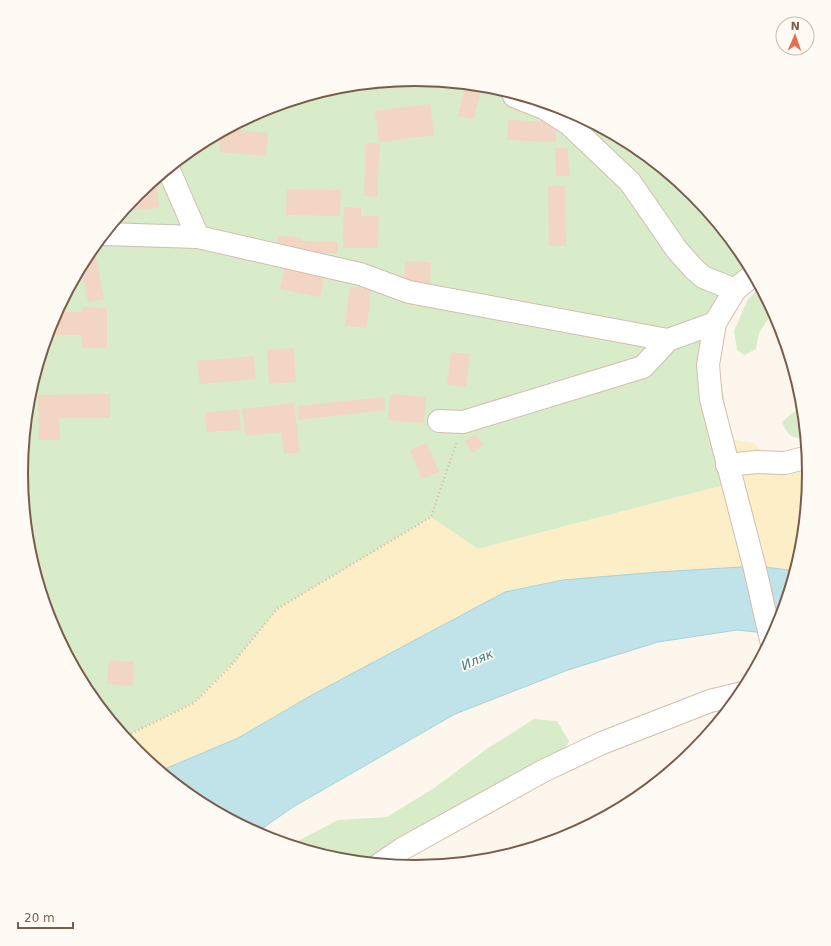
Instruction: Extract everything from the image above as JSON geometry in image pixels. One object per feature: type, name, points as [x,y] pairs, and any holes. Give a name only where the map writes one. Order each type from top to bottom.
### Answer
[{"type":"street","points":[[536,105],[544,108],[569,124],[630,182],[677,250],[694,269],[703,277],[735,290]]},
{"type":"street","points":[[170,174],[198,237]]},
{"type":"street","points":[[110,234],[198,237],[360,274],[409,292],[668,340]]},
{"type":"street","points":[[750,277],[735,290],[715,323],[708,365],[711,399],[755,569],[769,631]]},
{"type":"street","points":[[438,421],[463,422],[643,368],[668,340],[715,323]]},
{"type":"street","points":[[728,468],[757,462],[785,463],[802,458]]},
{"type":"street","points":[[386,860],[402,849],[543,771],[602,743],[710,700],[733,695]]},
{"type":"path","points":[[129,734],[194,703],[229,668],[277,609],[431,518],[463,422]]},
{"type":"green space","points":[[390,86],[441,86],[491,93],[516,99],[540,106],[587,125],[631,151],[690,199],[723,237],[752,280],[717,319],[719,369],[740,481],[489,546],[549,570],[186,730],[233,663],[194,703],[151,724],[140,745],[108,709],[93,688],[68,644],[57,621],[49,598],[35,549],[31,524],[28,473],[31,422],[35,397],[41,373],[57,325],[80,279],[93,258],[108,237],[141,199],[200,151],[244,125],[267,115],[291,106],[340,93]]},
{"type":"green space","points":[[757,291],[770,316],[759,333],[756,349],[744,355],[737,350],[734,331],[748,299]]},
{"type":"green space","points":[[798,410],[801,438],[794,437],[788,433],[782,422],[792,413]]},
{"type":"green space","points":[[534,719],[557,721],[569,741],[561,758],[382,859],[340,853],[297,842],[338,820],[387,817],[434,788],[488,748]]},
{"type":"sand","points":[[731,439],[753,443],[775,463],[803,461],[800,524],[791,570],[758,566],[658,572],[563,580],[505,592],[312,695],[238,738],[166,769],[141,747],[130,734],[194,703],[229,668],[277,609],[431,517],[478,549],[740,481]]},
{"type":"water","name":"Иляк","points":[[758,566],[791,570],[774,621],[768,633],[737,630],[658,642],[568,670],[455,714],[293,807],[262,829],[222,809],[200,795],[166,769],[238,738],[312,695],[505,592],[563,580]]},
{"type":"building","points":[[464,89],[480,93],[474,119],[458,116]]},
{"type":"building","points":[[430,104],[434,135],[379,142],[375,111]]},
{"type":"building","points":[[508,120],[557,122],[556,142],[507,140]]},
{"type":"building","points":[[235,130],[268,133],[266,156],[219,152],[220,138]]},
{"type":"building","points":[[366,143],[380,144],[377,197],[364,196]]},
{"type":"building","points":[[555,148],[568,148],[569,176],[556,176]]},
{"type":"building","points":[[157,185],[159,207],[130,211]]},
{"type":"building","points":[[565,185],[566,246],[549,246],[548,186]]},
{"type":"building","points":[[287,189],[341,190],[340,216],[286,215]]},
{"type":"building","points":[[344,207],[361,208],[361,216],[379,216],[378,248],[343,248]]},
{"type":"building","points":[[277,236],[301,237],[301,241],[338,242],[337,253],[277,251]]},
{"type":"building","points":[[95,255],[104,299],[88,302],[83,275]]},
{"type":"building","points":[[405,261],[431,262],[430,286],[404,285]]},
{"type":"building","points":[[285,266],[325,273],[320,297],[280,289]]},
{"type":"building","points":[[350,287],[371,289],[367,328],[345,326]]},
{"type":"building","points":[[83,307],[107,308],[107,348],[82,348],[82,335],[54,335],[63,312],[82,312]]},
{"type":"building","points":[[294,348],[296,382],[269,384],[267,350]]},
{"type":"building","points":[[451,352],[470,354],[466,387],[447,385]]},
{"type":"building","points":[[254,356],[256,379],[200,384],[197,361]]},
{"type":"building","points":[[110,394],[110,418],[59,418],[60,440],[39,440],[38,395]]},
{"type":"building","points":[[390,394],[426,397],[424,423],[388,420]]},
{"type":"building","points":[[384,397],[385,410],[299,420],[298,406]]},
{"type":"building","points":[[294,403],[300,452],[284,454],[281,432],[246,436],[242,409]]},
{"type":"building","points":[[239,410],[241,430],[207,432],[205,412]]},
{"type":"building","points":[[475,434],[483,445],[473,453],[465,441]]},
{"type":"building","points":[[427,443],[439,472],[422,479],[410,450]]},
{"type":"building","points":[[109,660],[134,662],[133,686],[107,684]]}]
